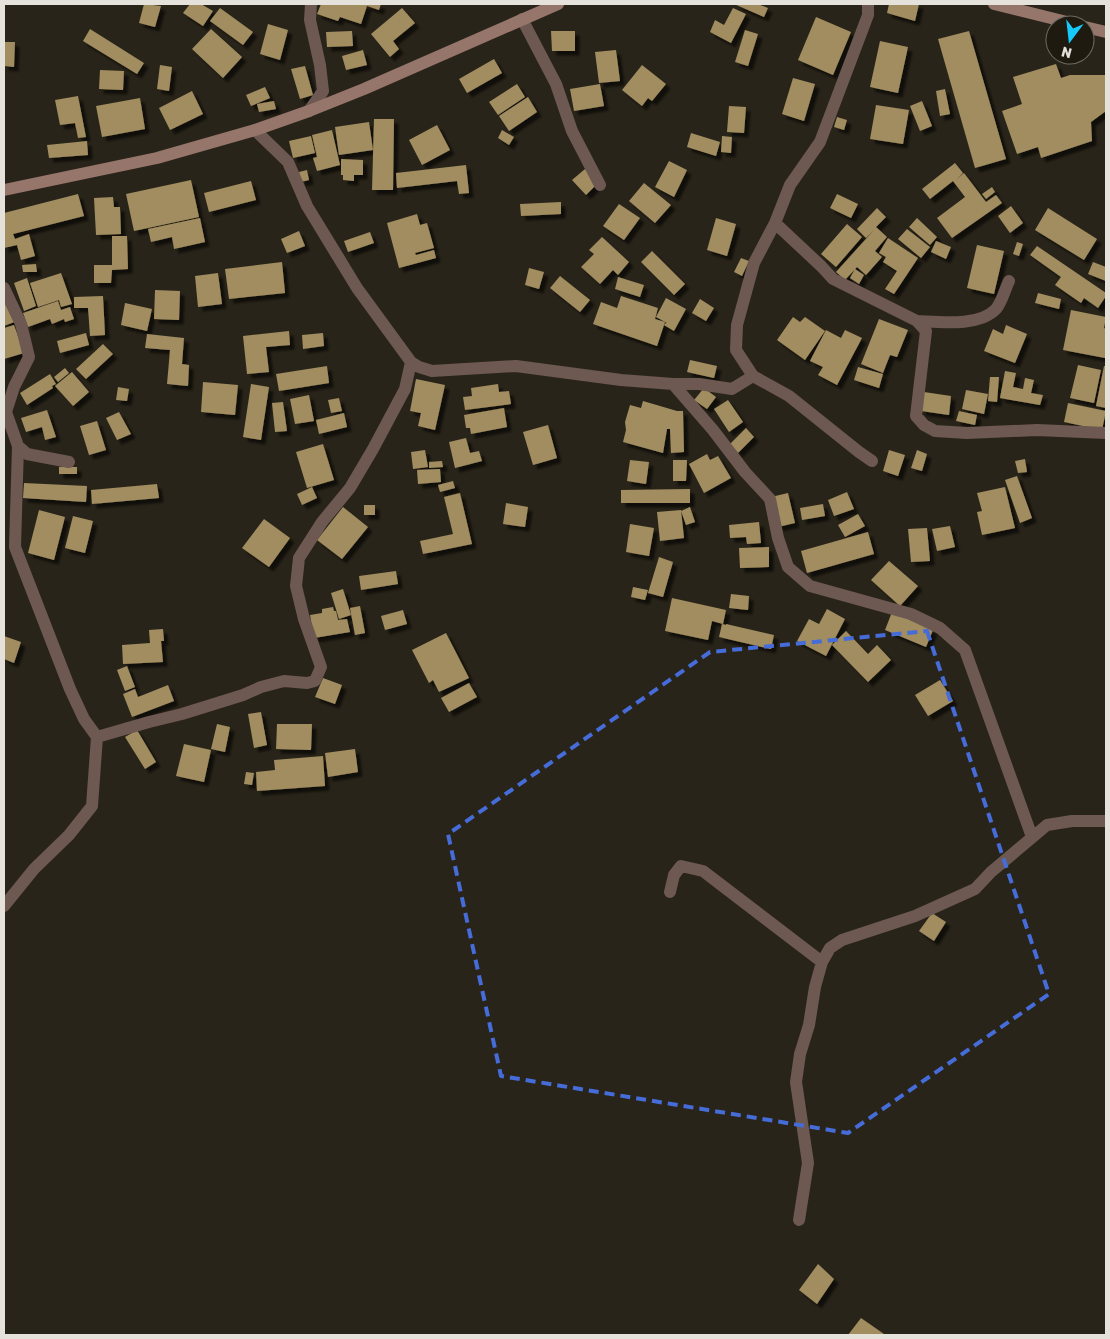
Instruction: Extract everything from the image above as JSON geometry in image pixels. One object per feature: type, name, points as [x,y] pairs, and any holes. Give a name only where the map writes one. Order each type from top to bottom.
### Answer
[{"type":"main road","points":[[4,190],[157,158],[255,130],[364,89],[558,4]]},
{"type":"main road","points":[[994,4],[1045,17]]},
{"type":"street","points":[[309,111],[323,91],[320,65],[310,20],[312,4]]},
{"type":"street","points":[[868,4],[868,15],[820,142],[790,185],[776,224],[754,263],[737,325],[736,350],[753,376],[789,396],[872,461]]},
{"type":"street","points":[[522,19],[556,84],[572,131],[600,184]]},
{"type":"street","points":[[255,130],[288,162],[307,206],[357,288],[411,362],[419,367],[432,371],[516,366],[620,380],[698,384],[732,389],[753,376]]},
{"type":"street","points":[[776,224],[833,279],[917,321],[926,331],[916,416],[924,425],[935,431],[967,433],[1037,430],[1106,433]]},
{"type":"street","points":[[917,321],[957,324],[989,315],[998,307],[1008,281]]},
{"type":"street","points":[[4,288],[21,324],[29,357],[14,387],[6,412],[18,446],[16,547],[70,689],[84,719],[97,737],[92,806],[69,836],[34,870],[4,906]]},
{"type":"street","points":[[97,737],[182,714],[243,695],[261,686],[284,681],[307,683],[315,681],[321,667],[304,619],[296,586],[299,558],[322,522],[350,488],[373,449],[405,389],[411,362]]},
{"type":"street","points":[[673,384],[770,499],[778,538],[788,567],[810,586],[912,614],[940,628],[966,650],[1032,838]]},
{"type":"street","points":[[18,446],[27,454],[69,462]]},
{"type":"street","points":[[799,1220],[808,1163],[796,1082],[800,1054],[809,1025],[815,987],[822,962],[830,948],[842,940],[915,916],[975,888],[991,872],[1047,825],[1072,821],[1106,821]]},
{"type":"street","points":[[670,892],[674,875],[681,866],[703,871],[822,962]]},
{"type":"highlighted area","points":[[927,631],[1049,994],[848,1133],[501,1076],[448,834],[710,652]]},
{"type":"building","points":[[144,4],[161,6],[155,27],[139,23]]},
{"type":"building","points":[[190,4],[201,4],[213,11],[203,26],[183,13]]},
{"type":"building","points":[[321,4],[381,4],[379,10],[367,6],[361,24],[340,17],[338,21],[317,14]]},
{"type":"building","points":[[734,4],[758,4],[768,8],[764,17]]},
{"type":"building","points":[[889,4],[919,4],[915,21],[887,13]]},
{"type":"building","points":[[220,8],[253,32],[243,45],[210,21]]},
{"type":"building","points":[[402,8],[415,23],[393,41],[399,49],[390,57],[371,34]]},
{"type":"building","points":[[733,8],[746,14],[731,43],[710,32],[715,20],[724,25]]},
{"type":"building","points":[[816,17],[851,32],[833,75],[798,60]]},
{"type":"building","points":[[268,24],[288,30],[280,60],[260,54]]},
{"type":"building","points":[[90,29],[144,63],[137,74],[83,41]]},
{"type":"building","points":[[211,29],[242,57],[223,78],[192,49]]},
{"type":"building","points":[[745,30],[758,34],[748,66],[735,62]]},
{"type":"building","points":[[352,31],[353,46],[327,47],[326,32]]},
{"type":"building","points":[[551,31],[575,31],[575,51],[552,51]]},
{"type":"building","points":[[969,31],[1006,159],[975,168],[938,39]]},
{"type":"building","points":[[880,41],[908,47],[898,93],[870,87]]},
{"type":"building","points":[[4,42],[15,42],[14,67],[4,66]]},
{"type":"building","points":[[363,50],[367,65],[346,70],[342,56]]},
{"type":"building","points":[[616,50],[620,81],[599,83],[595,52]]},
{"type":"building","points":[[494,59],[502,73],[467,93],[459,79]]},
{"type":"building","points":[[160,65],[172,67],[169,91],[157,89]]},
{"type":"building","points":[[642,65],[666,84],[652,101],[648,98],[642,106],[622,90]]},
{"type":"building","points":[[1053,65],[1056,65],[1061,78],[1070,75],[1106,75],[1106,111],[1091,122],[1092,141],[1041,158],[1038,147],[1017,154],[1002,111],[1022,104],[1013,77]]},
{"type":"building","points":[[305,66],[313,95],[300,99],[291,69]]},
{"type":"building","points":[[100,70],[124,71],[123,90],[99,89]]},
{"type":"building","points":[[793,78],[815,84],[804,121],[782,114]]},
{"type":"building","points":[[517,84],[525,97],[498,115],[489,102]]},
{"type":"building","points":[[600,84],[604,106],[574,111],[570,89]]},
{"type":"building","points":[[265,87],[270,98],[251,106],[246,95]]},
{"type":"building","points":[[945,89],[950,114],[940,116],[936,91]]},
{"type":"building","points":[[192,91],[203,114],[170,130],[159,108]]},
{"type":"building","points":[[78,96],[86,137],[78,138],[75,123],[60,125],[55,100]]},
{"type":"building","points":[[528,97],[537,112],[509,131],[499,116]]},
{"type":"building","points":[[140,98],[145,129],[102,137],[96,106]]},
{"type":"building","points":[[274,101],[276,109],[259,112],[257,104]]},
{"type":"building","points":[[922,101],[932,126],[920,131],[910,106]]},
{"type":"building","points":[[876,105],[909,110],[903,144],[870,139]]},
{"type":"building","points":[[729,106],[746,107],[744,133],[727,132]]},
{"type":"building","points":[[837,117],[847,120],[844,130],[834,127]]},
{"type":"building","points":[[374,119],[394,119],[393,190],[372,190]]},
{"type":"building","points":[[369,122],[373,150],[339,155],[335,127]]},
{"type":"building","points":[[437,125],[450,150],[422,165],[409,140]]},
{"type":"building","points":[[332,130],[340,165],[317,171],[313,158],[317,157],[312,135]]},
{"type":"building","points":[[502,130],[514,137],[509,145],[498,138]]},
{"type":"building","points":[[691,133],[720,142],[716,156],[687,147]]},
{"type":"building","points":[[311,136],[315,153],[293,158],[289,141]]},
{"type":"building","points":[[722,136],[732,137],[731,153],[721,152]]},
{"type":"building","points":[[87,141],[88,155],[49,158],[47,145]]},
{"type":"building","points":[[341,159],[363,160],[363,175],[354,175],[354,181],[343,180],[343,175],[341,175]]},
{"type":"building","points":[[669,161],[687,170],[674,197],[655,187]]},
{"type":"building","points":[[955,163],[963,173],[956,180],[964,173],[986,202],[996,195],[1002,203],[952,238],[937,218],[965,197],[953,181],[930,199],[922,189]]},
{"type":"building","points":[[466,165],[469,193],[459,194],[457,181],[397,188],[396,173]]},
{"type":"building","points":[[585,169],[598,183],[586,195],[572,180]]},
{"type":"building","points":[[307,170],[309,180],[301,182],[299,172]]},
{"type":"building","points":[[191,180],[199,217],[134,231],[126,194]]},
{"type":"building","points":[[251,181],[256,200],[209,212],[204,193]]},
{"type":"building","points":[[644,183],[671,205],[655,223],[629,201]]},
{"type":"building","points":[[992,187],[995,192],[986,199],[982,194]]},
{"type":"building","points":[[78,194],[84,216],[13,234],[15,239],[29,234],[35,256],[21,260],[17,245],[4,248],[4,213]]},
{"type":"building","points":[[837,194],[858,204],[851,218],[830,208]]},
{"type":"building","points":[[113,197],[114,207],[120,207],[121,234],[96,235],[94,198]]},
{"type":"building","points":[[561,202],[561,214],[521,216],[520,204]]},
{"type":"building","points":[[619,204],[640,218],[624,240],[603,226]]},
{"type":"building","points":[[1011,206],[1023,223],[1010,233],[998,216]]},
{"type":"building","points":[[877,208],[886,217],[876,227],[887,237],[875,251],[882,257],[866,275],[857,267],[845,280],[836,272],[874,230],[866,238],[857,229]]},
{"type":"building","points":[[1048,208],[1097,239],[1084,260],[1035,230]]},
{"type":"building","points":[[417,214],[420,225],[427,223],[434,248],[415,253],[416,255],[434,250],[436,258],[399,268],[387,223]]},
{"type":"building","points":[[200,218],[205,242],[174,249],[172,237],[151,242],[148,229]]},
{"type":"building","points":[[716,218],[736,224],[727,256],[707,250]]},
{"type":"building","points":[[917,218],[937,237],[930,245],[909,227]]},
{"type":"building","points":[[847,224],[862,237],[836,267],[821,254]]},
{"type":"building","points":[[907,229],[930,247],[921,258],[898,239]]},
{"type":"building","points":[[299,231],[305,246],[287,253],[281,239]]},
{"type":"building","points":[[370,232],[374,243],[348,252],[344,241]]},
{"type":"building","points":[[112,236],[127,236],[128,269],[112,270],[111,283],[94,283],[94,265],[112,265]]},
{"type":"building","points":[[602,237],[629,262],[618,275],[613,270],[600,284],[581,267],[594,254],[589,250]]},
{"type":"building","points":[[888,238],[918,258],[894,294],[885,289],[897,271],[883,262],[886,257],[879,253]]},
{"type":"building","points":[[936,241],[951,247],[946,259],[931,252]]},
{"type":"building","points":[[1017,242],[1023,244],[1019,256],[1013,254]]},
{"type":"building","points":[[977,245],[1004,251],[994,294],[967,288]]},
{"type":"building","points":[[1037,246],[1106,293],[1098,308],[1084,298],[1081,303],[1055,285],[1061,277],[1030,255]]},
{"type":"building","points":[[652,251],[685,284],[674,295],[641,262]]},
{"type":"building","points":[[741,258],[749,261],[742,276],[734,272]]},
{"type":"building","points":[[282,262],[285,293],[229,299],[225,269]]},
{"type":"building","points":[[1093,262],[1106,267],[1106,281],[1088,274]]},
{"type":"building","points":[[36,264],[37,272],[23,272],[22,265]]},
{"type":"building","points":[[529,268],[544,272],[539,289],[525,285]]},
{"type":"building","points":[[855,269],[864,275],[859,284],[850,278]]},
{"type":"building","points":[[61,273],[72,304],[61,307],[59,300],[38,307],[30,283]]},
{"type":"building","points":[[218,273],[222,304],[198,307],[195,276]]},
{"type":"building","points":[[560,276],[590,300],[580,312],[550,288]]},
{"type":"building","points":[[618,277],[644,285],[640,297],[615,289]]},
{"type":"building","points":[[27,278],[36,306],[24,311],[14,283]]},
{"type":"building","points":[[155,290],[180,291],[179,320],[154,319]]},
{"type":"building","points":[[1038,293],[1061,299],[1059,309],[1035,303]]},
{"type":"building","points":[[103,296],[105,335],[90,336],[88,308],[74,308],[74,297]]},
{"type":"building","points":[[621,296],[658,308],[655,319],[665,322],[657,346],[593,324],[601,302],[617,308]]},
{"type":"building","points":[[666,298],[686,309],[674,331],[664,325],[667,323],[656,317]]},
{"type":"building","points":[[700,299],[714,308],[706,321],[692,313]]},
{"type":"building","points":[[9,301],[17,321],[4,326],[4,303]]},
{"type":"building","points":[[58,301],[61,310],[70,307],[74,319],[65,322],[64,319],[52,324],[50,319],[28,327],[23,313]]},
{"type":"building","points":[[125,303],[152,309],[147,331],[121,325]]},
{"type":"building","points":[[1071,310],[1106,317],[1104,328],[1106,329],[1105,358],[1063,350]]},
{"type":"building","points":[[793,317],[800,322],[805,317],[825,331],[805,360],[777,340]]},
{"type":"building","points":[[879,319],[908,330],[897,357],[890,355],[883,373],[861,364]]},
{"type":"building","points":[[14,325],[24,353],[4,359],[4,328]]},
{"type":"building","points":[[1006,325],[1027,334],[1015,363],[984,351],[993,329],[1003,334]]},
{"type":"building","points":[[826,330],[841,338],[845,330],[862,338],[837,385],[818,375],[823,367],[810,361]]},
{"type":"building","points":[[289,331],[290,345],[266,347],[269,372],[247,374],[243,336]]},
{"type":"building","points":[[86,333],[89,345],[60,353],[57,341]]},
{"type":"building","points":[[323,333],[324,346],[303,349],[302,335]]},
{"type":"building","points":[[147,334],[184,338],[182,364],[189,365],[188,386],[167,384],[170,350],[145,348]]},
{"type":"building","points":[[103,344],[113,354],[86,379],[76,369]]},
{"type":"building","points":[[690,360],[717,366],[714,378],[687,372]]},
{"type":"building","points":[[1078,365],[1101,370],[1094,403],[1070,398]]},
{"type":"building","points":[[327,366],[329,383],[279,391],[276,374]]},
{"type":"building","points":[[1104,366],[1106,366],[1106,408],[1096,406]]},
{"type":"building","points":[[858,367],[883,374],[879,388],[854,380]]},
{"type":"building","points":[[65,368],[69,373],[58,382],[54,377]]},
{"type":"building","points":[[1005,371],[1016,373],[1013,387],[1023,389],[1025,378],[1034,380],[1031,393],[1043,395],[1040,405],[1000,398]]},
{"type":"building","points":[[72,372],[89,392],[73,406],[55,386]]},
{"type":"building","points":[[50,374],[56,384],[27,405],[20,393]]},
{"type":"building","points":[[990,377],[999,377],[997,402],[988,401]]},
{"type":"building","points":[[416,379],[445,385],[435,430],[418,426],[421,413],[410,411]]},
{"type":"building","points":[[203,382],[238,385],[235,415],[201,412]]},
{"type":"building","points":[[251,384],[269,387],[261,440],[243,437]]},
{"type":"building","points":[[498,384],[499,392],[509,391],[511,404],[465,410],[463,397],[472,396],[471,388]]},
{"type":"building","points":[[118,387],[129,389],[127,401],[116,400]]},
{"type":"building","points":[[704,388],[716,397],[707,409],[694,400]]},
{"type":"building","points":[[966,390],[988,394],[984,414],[962,409]]},
{"type":"building","points":[[924,392],[951,396],[949,415],[921,411]]},
{"type":"building","points":[[309,395],[314,421],[295,424],[290,399]]},
{"type":"building","points":[[339,398],[342,411],[331,413],[328,400]]},
{"type":"building","points":[[728,400],[743,422],[729,432],[714,409]]},
{"type":"building","points":[[643,401],[683,411],[684,452],[671,453],[670,429],[667,429],[663,453],[623,442],[626,430],[625,422],[630,405],[641,408]]},
{"type":"building","points":[[283,402],[287,431],[275,432],[272,403]]},
{"type":"building","points":[[1068,403],[1106,411],[1102,430],[1064,422]]},
{"type":"building","points":[[504,408],[507,427],[471,434],[470,428],[466,428],[464,415]]},
{"type":"building","points":[[47,410],[56,437],[45,440],[42,427],[26,432],[21,418]]},
{"type":"building","points":[[959,411],[977,415],[975,425],[956,421]]},
{"type":"building","points":[[119,412],[131,434],[117,440],[106,418]]},
{"type":"building","points":[[344,413],[347,427],[319,434],[316,420]]},
{"type":"building","points":[[97,421],[106,450],[89,455],[80,426]]},
{"type":"building","points":[[548,425],[557,458],[533,465],[523,432]]},
{"type":"building","points":[[746,428],[754,437],[738,453],[730,444]]},
{"type":"building","points":[[466,438],[470,453],[479,451],[482,461],[455,468],[449,442]]},
{"type":"building","points":[[323,444],[334,480],[307,488],[296,452]]},
{"type":"building","points":[[425,450],[428,467],[413,469],[411,452]]},
{"type":"building","points":[[889,450],[905,455],[898,476],[883,471]]},
{"type":"building","points":[[917,450],[927,454],[922,471],[911,468]]},
{"type":"building","points":[[707,454],[710,460],[718,456],[731,478],[704,493],[689,464]]},
{"type":"building","points":[[1025,459],[1027,472],[1018,473],[1015,461]]},
{"type":"building","points":[[630,460],[649,462],[646,484],[627,481]]},
{"type":"building","points":[[673,460],[687,460],[686,481],[673,481]]},
{"type":"building","points":[[442,461],[443,467],[429,468],[429,462]]},
{"type":"building","points":[[59,467],[77,467],[77,474],[59,474]]},
{"type":"building","points":[[440,469],[441,482],[418,484],[417,470]]},
{"type":"building","points":[[1017,476],[1032,518],[1020,523],[1005,480]]},
{"type":"building","points":[[453,481],[455,488],[440,492],[438,485]]},
{"type":"building","points":[[24,483],[87,486],[86,502],[23,498]]},
{"type":"building","points":[[157,484],[159,498],[92,504],[91,490]]},
{"type":"building","points":[[312,487],[317,498],[302,505],[297,494]]},
{"type":"building","points":[[1005,487],[1015,528],[982,535],[977,512],[982,511],[977,493]]},
{"type":"building","points":[[690,489],[690,503],[621,503],[621,490]]},
{"type":"building","points":[[847,492],[854,509],[834,516],[828,500]]},
{"type":"building","points":[[460,493],[472,544],[423,554],[420,541],[453,534],[444,497]]},
{"type":"building","points":[[788,493],[795,523],[778,527],[771,497]]},
{"type":"building","points":[[506,503],[528,507],[525,527],[503,524]]},
{"type":"building","points":[[823,504],[825,516],[802,520],[800,508]]},
{"type":"building","points":[[364,505],[375,505],[375,515],[364,515]]},
{"type":"building","points":[[343,507],[368,527],[342,559],[317,540]]},
{"type":"building","points":[[690,507],[695,522],[686,525],[681,511]]},
{"type":"building","points":[[39,510],[65,517],[54,560],[28,553]]},
{"type":"building","points":[[681,510],[684,538],[660,541],[657,512]]},
{"type":"building","points":[[858,514],[865,526],[845,537],[838,525]]},
{"type":"building","points":[[73,516],[93,521],[85,553],[65,548]]},
{"type":"building","points":[[264,519],[290,538],[269,567],[242,548]]},
{"type":"building","points":[[759,522],[761,543],[747,544],[746,537],[730,538],[729,525]]},
{"type":"building","points":[[630,524],[654,528],[649,556],[626,552]]},
{"type":"building","points":[[950,526],[955,547],[937,551],[932,529]]},
{"type":"building","points":[[927,528],[930,561],[911,562],[908,529]]},
{"type":"building","points":[[868,532],[874,554],[807,573],[801,551]]},
{"type":"building","points":[[769,547],[769,567],[740,568],[739,548]]},
{"type":"building","points":[[659,557],[673,562],[663,597],[648,593]]},
{"type":"building","points":[[889,561],[918,586],[900,606],[871,580]]},
{"type":"building","points":[[396,571],[398,584],[361,590],[359,576]]},
{"type":"building","points":[[633,587],[648,590],[645,600],[631,597]]},
{"type":"building","points":[[343,589],[351,615],[339,619],[331,593]]},
{"type":"building","points":[[731,594],[749,596],[748,610],[729,608]]},
{"type":"building","points":[[672,598],[726,610],[723,624],[712,621],[708,640],[665,631]]},
{"type":"building","points":[[360,606],[365,633],[355,635],[350,608]]},
{"type":"building","points":[[333,607],[338,620],[347,619],[350,632],[314,638],[310,615],[322,613],[322,609]]},
{"type":"building","points":[[827,609],[845,619],[826,656],[797,641],[809,619],[819,624]]},
{"type":"building","points":[[403,610],[407,624],[385,630],[381,616]]},
{"type":"building","points":[[892,612],[933,630],[926,647],[885,630]]},
{"type":"building","points":[[722,624],[774,635],[771,649],[719,637]]},
{"type":"building","points":[[163,629],[164,641],[161,641],[163,662],[123,664],[122,645],[150,643],[149,630]]},
{"type":"building","points":[[846,631],[868,654],[877,645],[891,660],[868,682],[832,645]]},
{"type":"building","points":[[446,633],[469,678],[439,692],[433,680],[429,683],[412,650]]},
{"type":"building","points":[[4,636],[21,642],[14,663],[4,659]]},
{"type":"building","points":[[127,666],[135,687],[125,691],[117,670]]},
{"type":"building","points":[[323,678],[342,685],[335,704],[315,697]]},
{"type":"building","points":[[940,680],[953,701],[928,716],[915,695]]},
{"type":"building","points":[[469,683],[477,697],[449,712],[441,698]]},
{"type":"building","points":[[168,685],[174,701],[132,717],[123,694],[135,689],[138,697]]},
{"type":"building","points":[[261,712],[267,745],[254,748],[248,714]]},
{"type":"building","points":[[217,724],[230,727],[225,752],[211,749]]},
{"type":"building","points":[[277,724],[312,724],[311,750],[276,749]]},
{"type":"building","points":[[137,730],[156,762],[145,769],[125,737]]},
{"type":"building","points":[[184,744],[211,750],[204,782],[176,776]]},
{"type":"building","points":[[355,749],[358,772],[328,777],[325,753]]},
{"type":"building","points":[[323,756],[325,786],[257,791],[256,772],[275,770],[274,760]]},
{"type":"building","points":[[246,772],[254,773],[252,785],[244,784]]},
{"type":"building","points":[[932,913],[946,922],[934,941],[919,931]]},
{"type":"building","points":[[818,1264],[834,1279],[817,1304],[799,1290]]},
{"type":"building","points":[[861,1318],[884,1334],[848,1335]]}]
